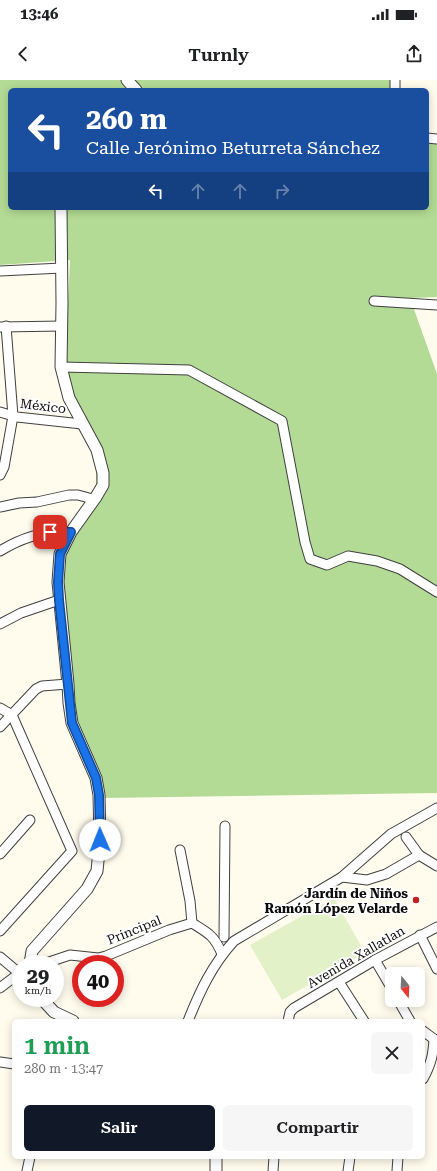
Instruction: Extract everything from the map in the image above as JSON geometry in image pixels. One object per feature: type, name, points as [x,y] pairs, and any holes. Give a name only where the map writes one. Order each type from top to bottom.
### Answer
[{"type":"street","points":[[126,80],[134,88]]},
{"type":"street","points":[[31,955],[32,951],[87,889],[97,871],[100,840],[99,795],[96,778],[72,723],[59,600],[58,582],[60,554],[71,532],[103,485],[103,473],[97,450],[69,398],[61,367],[61,210]]},
{"type":"street","points":[[0,271],[62,268]]},
{"type":"street","points":[[374,302],[437,305]]},
{"type":"street","points":[[0,475],[4,467],[13,416],[3,326],[62,326]]},
{"type":"street","points":[[61,367],[189,370],[282,421],[305,542],[310,559],[327,565],[348,556],[377,561],[400,570],[437,592]]},
{"type":"street","name":"México","points":[[0,412],[13,416],[82,424]]},
{"type":"street","points":[[0,506],[36,502],[69,495],[78,495],[89,498],[92,502]]},
{"type":"street","points":[[0,551],[32,536],[50,532],[71,532]]},
{"type":"street","points":[[0,624],[21,613],[59,600]]},
{"type":"street","points":[[0,727],[36,689],[42,686],[68,684]]},
{"type":"street","points":[[0,708],[12,715],[72,851],[0,931]]},
{"type":"street","points":[[189,1019],[202,987],[222,954],[234,941],[342,877],[391,834],[437,808]]},
{"type":"street","points":[[0,854],[30,820]]},
{"type":"street","points":[[224,937],[225,826]]},
{"type":"street","points":[[406,837],[419,855],[437,866]]},
{"type":"street","points":[[180,850],[190,901],[192,923],[211,934],[234,941]]},
{"type":"street","points":[[342,877],[367,880],[386,874],[419,855]]},
{"type":"street","name":"Principal","points":[[64,957],[70,955],[98,958],[106,956],[170,930],[192,923]]},
{"type":"street","name":"Avenida Xallatlan","points":[[289,1016],[294,1008],[375,960],[437,927]]},
{"type":"street","points":[[211,934],[218,944],[222,954]]},
{"type":"street","points":[[420,935],[437,969]]},
{"type":"street","points":[[0,957],[12,966]]},
{"type":"street","points":[[375,960],[385,977]]},
{"type":"street","points":[[0,988],[12,978]]},
{"type":"street","points":[[339,982],[363,1019]]},
{"type":"street","points":[[49,1007],[54,1012],[69,1019]]},
{"type":"street","points":[[402,1007],[409,1019]]},
{"type":"street","points":[[425,1032],[435,1038]]},
{"type":"street","points":[[425,1039],[435,1038]]},
{"type":"street","points":[[425,1075],[433,1054],[435,1038]]},
{"type":"street","points":[[0,1062],[12,1064]]},
{"type":"street","points":[[27,1171],[30,1159]]},
{"type":"street","points":[[216,1159],[216,1171]]},
{"type":"street","points":[[273,1171],[274,1159]]},
{"type":"street","points":[[348,1171],[350,1159]]},
{"type":"street","points":[[397,1171],[398,1159]]},
{"type":"green space","points":[[0,80],[396,80],[395,88],[8,88],[8,210],[429,210],[429,135],[437,136],[437,297],[410,298],[437,374],[437,793],[103,798],[67,715],[60,558],[96,495],[96,454],[65,372],[70,260],[0,265]]},
{"type":"green space","points":[[334,898],[365,953],[282,1000],[250,945]]},
{"type":"place","name":"Jardín de Niños Ramón López Velarde","points":[[416,900]]},
{"type":"route","points":[[50,532],[71,532],[60,554],[58,582],[59,600],[72,723],[96,778],[99,795],[100,840]]}]
